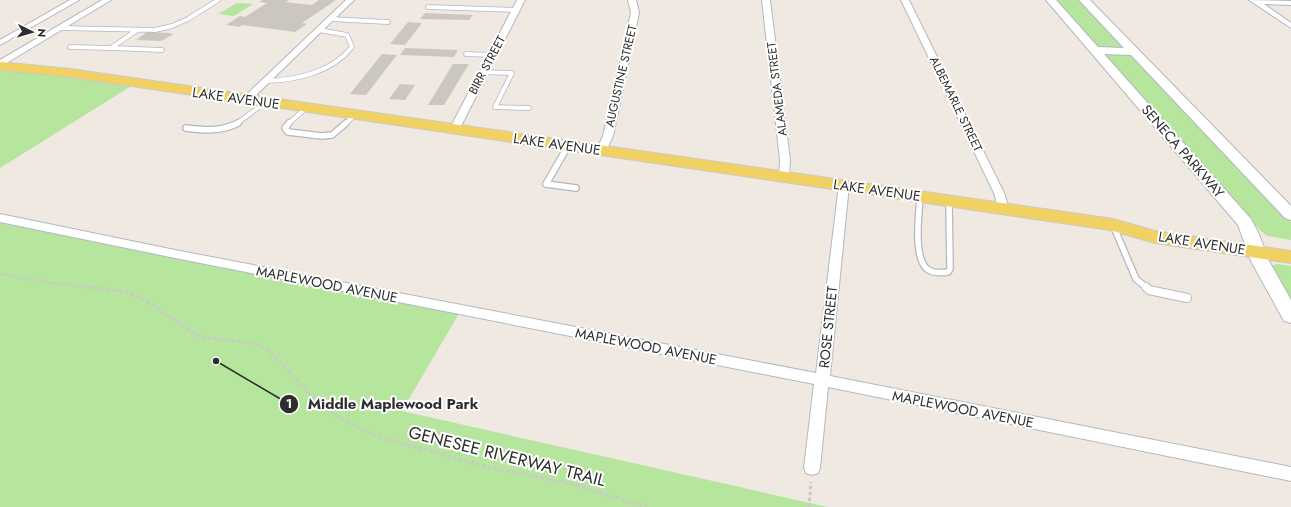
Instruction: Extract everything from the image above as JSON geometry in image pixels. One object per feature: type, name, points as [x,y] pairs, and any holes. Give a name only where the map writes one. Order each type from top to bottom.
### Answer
[{"type":"main road","name":"LAKE AVENUE","points":[[0,65],[70,73],[454,130],[844,185],[1113,225],[1150,236],[1254,245],[1291,244]]},
{"type":"main road","name":"LAKE AVENUE","points":[[1254,245],[1291,257]]},
{"type":"street","points":[[0,43],[75,0]]},
{"type":"street","points":[[0,65],[107,0]]},
{"type":"street","points":[[247,99],[267,82],[350,0]]},
{"type":"street","name":"BIRR STREET","points":[[454,130],[521,0]]},
{"type":"street","name":"AUGUSTINE STREET","points":[[601,150],[608,136],[635,14],[632,0]]},
{"type":"street","name":"ALAMEDA STREET","points":[[766,0],[785,160],[784,177]]},
{"type":"street","name":"ALBEMARLE STREET","points":[[905,0],[999,193],[1003,209]]},
{"type":"street","name":"SENECA PARKWAY","points":[[1051,0],[1245,222],[1262,266],[1291,316]]},
{"type":"street","points":[[1084,0],[1291,215]]},
{"type":"street","points":[[1255,1],[1291,3]]},
{"type":"street","points":[[1255,1],[1291,26]]},
{"type":"street","points":[[1096,50],[1134,52]]},
{"type":"street","name":"ROSE STREET","points":[[812,468],[844,185]]},
{"type":"street","name":"MAPLEWOOD AVENUE","points":[[0,218],[1291,474]]},
{"type":"lane","points":[[61,28],[155,30],[166,28],[200,14],[218,0]]},
{"type":"lane","points":[[428,7],[516,10]]},
{"type":"lane","points":[[330,19],[388,22]]},
{"type":"lane","points":[[111,48],[138,30]]},
{"type":"lane","points":[[267,82],[292,80],[311,75],[338,59],[352,47],[347,35],[319,30]]},
{"type":"lane","points":[[70,47],[162,50]]},
{"type":"lane","points":[[466,54],[492,55]]},
{"type":"lane","points":[[483,72],[512,73],[495,107],[529,108]]},
{"type":"lane","points":[[186,128],[207,131],[228,129],[239,123],[266,102]]},
{"type":"lane","points":[[306,108],[292,119],[285,128],[288,132],[322,136],[332,135],[355,115]]},
{"type":"lane","points":[[568,146],[546,184],[576,188]]},
{"type":"lane","points":[[920,197],[920,255],[924,266],[927,269],[941,273],[948,272],[950,269],[949,201]]},
{"type":"lane","points":[[1113,225],[1136,279],[1149,290],[1187,298]]},
{"type":"path","name":"GENESEE RIVERWAY TRAIL","points":[[0,274],[52,283],[127,292],[140,297],[200,337],[261,346],[273,355],[321,406],[363,431],[386,439],[488,467],[572,484],[647,507]]},
{"type":"path","points":[[809,507],[812,468]]},
{"type":"green space","points":[[1056,0],[1080,0],[1291,222],[1291,240],[1267,236],[1261,231]]},
{"type":"green space","points":[[237,3],[253,4],[234,16],[218,14]]},
{"type":"green space","points":[[0,66],[136,83],[0,168]]},
{"type":"green space","points":[[0,218],[461,310],[402,411],[828,507],[0,507]]},
{"type":"green space","points":[[1278,264],[1291,266],[1291,300],[1272,265]]},
{"type":"building","points":[[262,0],[289,0],[285,2],[312,5],[319,0],[336,0],[302,23],[307,24],[295,32],[242,25],[240,27],[226,25],[240,16],[245,17],[267,3],[259,2]]},
{"type":"building","points":[[425,13],[473,15],[469,20],[420,19]]},
{"type":"building","points":[[408,22],[422,23],[405,45],[390,44]]},
{"type":"building","points":[[147,32],[174,34],[161,41],[136,40]]},
{"type":"building","points":[[405,48],[458,50],[454,57],[400,55]]},
{"type":"building","points":[[382,54],[397,55],[366,95],[350,94]]},
{"type":"building","points":[[453,64],[469,64],[444,105],[428,105]]},
{"type":"building","points":[[400,84],[415,85],[405,100],[389,99]]},
{"type":"place","name":"Middle Maplewood Park","points":[[216,361]]}]
